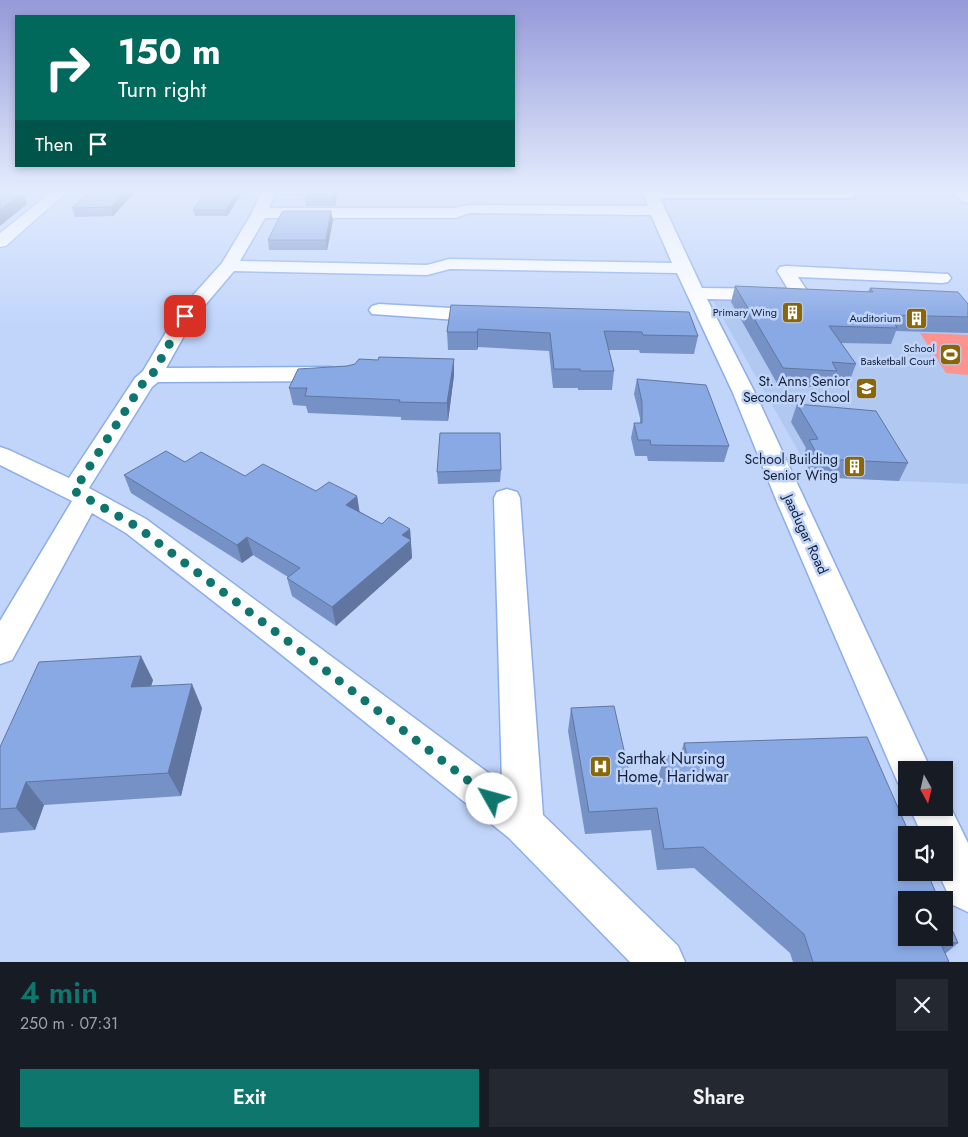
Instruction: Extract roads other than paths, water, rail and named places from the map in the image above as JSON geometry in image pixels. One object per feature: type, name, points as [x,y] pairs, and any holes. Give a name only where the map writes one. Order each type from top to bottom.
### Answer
[{"type":"street","points":[[0,650],[80,495],[143,383],[152,375],[185,316],[229,266],[247,235]]},
{"type":"street","name":"Jaadugar Road","points":[[669,235],[695,293],[699,323],[744,394],[908,761]]},
{"type":"street","points":[[229,266],[427,270],[449,264],[684,268]]},
{"type":"street","points":[[695,293],[801,295],[786,271],[942,278]]},
{"type":"street","points":[[379,310],[502,316]]},
{"type":"street","points":[[152,375],[349,374]]},
{"type":"street","points":[[0,455],[80,495],[136,526],[289,642],[523,824],[662,962]]},
{"type":"street","points":[[507,498],[523,824]]},
{"type":"street","points":[[953,858],[968,890]]},
{"type":"place","name":"Primary Wing","points":[[793,312]]},
{"type":"place","name":"Auditorium","points":[[917,318]]},
{"type":"place","name":"School Basketball Court","points":[[951,354]]},
{"type":"place","name":"St. Anns Senior Secondary School","points":[[866,389]]},
{"type":"place","name":"School Building Senior Wing","points":[[854,467]]},
{"type":"place","name":"Sarthak Nursing Home, Haridwar","points":[[601,767]]}]
